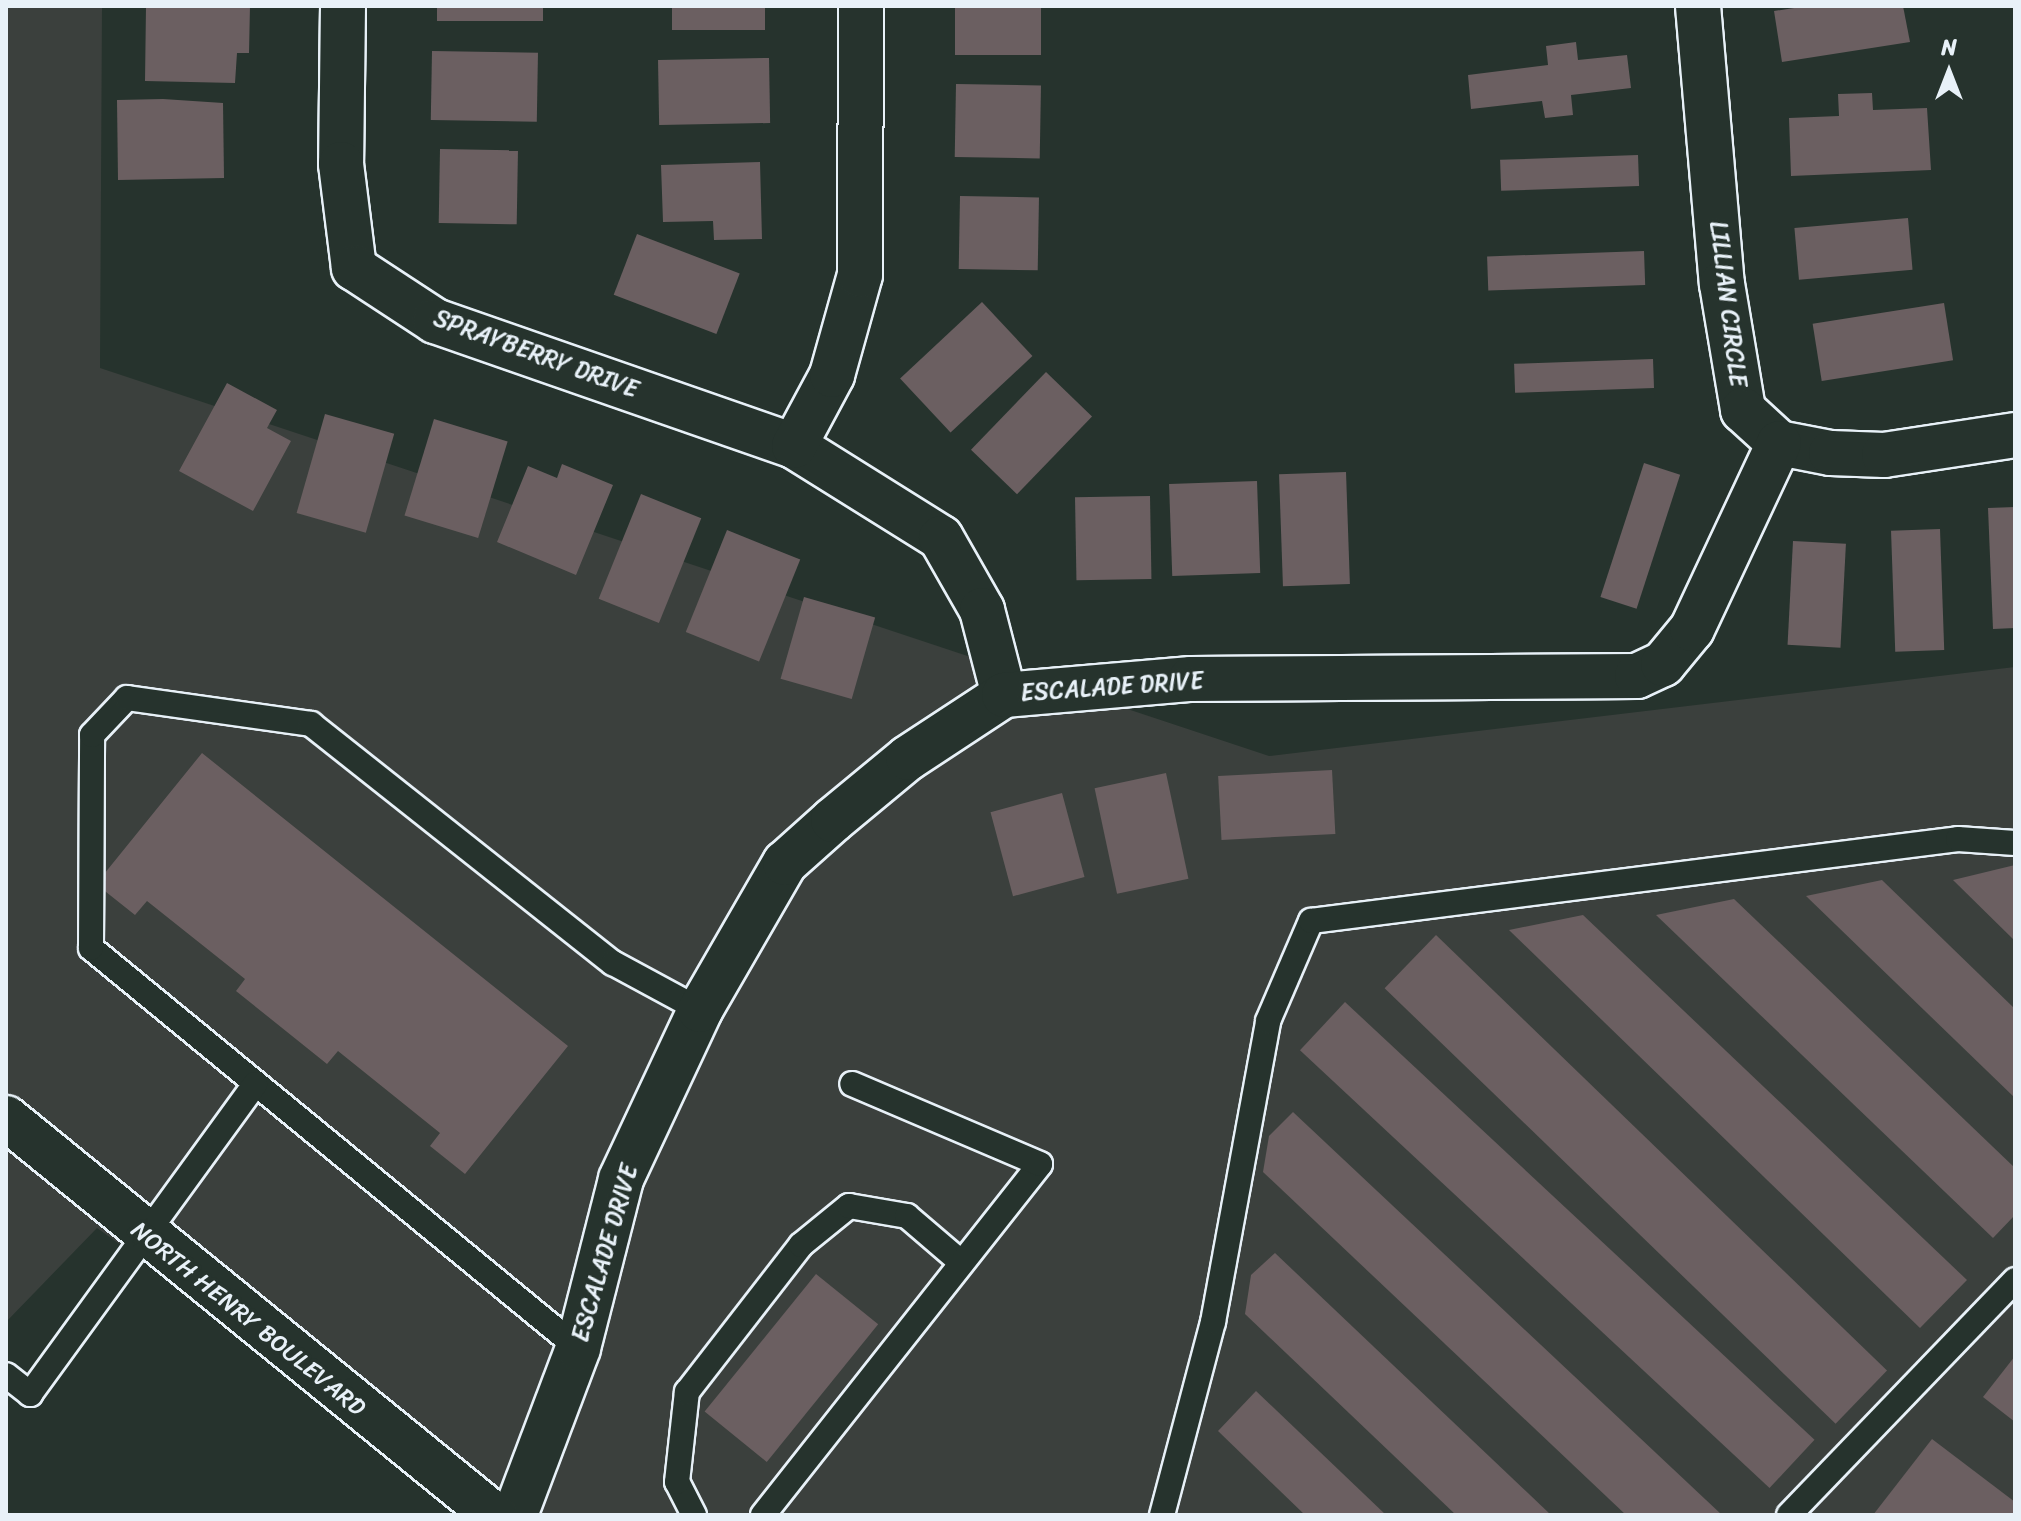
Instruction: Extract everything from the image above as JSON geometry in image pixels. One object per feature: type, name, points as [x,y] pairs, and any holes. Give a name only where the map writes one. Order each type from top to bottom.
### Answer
[{"type":"main road","name":"SPRAYBERRY DRIVE","points":[[343,6],[341,164],[354,268],[435,321],[794,446],[941,538],[982,610],[1004,695]]},
{"type":"main road","points":[[794,446],[832,375],[860,275],[861,6]]},
{"type":"main road","name":"LILLIAN CIRCLE","points":[[1698,6],[1728,334],[1743,410],[1779,443]]},
{"type":"main road","points":[[1779,443],[1884,455],[2015,435]]},
{"type":"main road","name":"ESCALADE DRIVE","points":[[515,1515],[578,1348],[621,1179],[700,1010],[785,863],[908,758],[1004,695],[1191,679],[1637,676],[1663,664],[1692,629],[1779,443]]},
{"type":"main road","name":"NORTH HENRY BOULEVARD","points":[[6,1118],[143,1234],[494,1515]]},
{"type":"lane","points":[[578,1348],[91,948],[92,735],[127,698],[311,724],[613,963],[700,1010]]},
{"type":"lane","points":[[1162,1515],[1213,1322],[1268,1021],[1311,921],[1958,839],[2015,843]]},
{"type":"lane","points":[[6,1375],[30,1394],[143,1234],[255,1084]]},
{"type":"lane","points":[[763,1515],[1040,1164],[852,1084]]},
{"type":"lane","points":[[694,1515],[677,1482],[687,1392],[801,1245],[849,1206],[907,1216],[962,1263]]},
{"type":"lane","points":[[1789,1515],[2015,1280]]},
{"type":"shaded area","points":[[6,6],[102,6],[100,368],[1269,756],[2015,667],[2015,1515],[499,1515],[97,1228],[6,1322]]},
{"type":"building","points":[[146,6],[250,6],[249,53],[237,53],[235,83],[145,81]]},
{"type":"building","points":[[437,6],[543,6],[543,21],[437,21]]},
{"type":"building","points":[[672,6],[765,6],[765,30],[672,30]]},
{"type":"building","points":[[955,6],[1041,6],[1041,55],[955,55]]},
{"type":"building","points":[[1807,6],[1903,6],[1910,42],[1782,62],[1774,11]]},
{"type":"building","points":[[1576,42],[1578,60],[1627,55],[1631,88],[1571,95],[1573,115],[1545,118],[1542,101],[1471,109],[1468,75],[1548,65],[1546,46]]},
{"type":"building","points":[[432,51],[538,53],[537,122],[431,120]]},
{"type":"building","points":[[769,58],[770,123],[659,125],[658,60]]},
{"type":"building","points":[[956,84],[1041,85],[1040,158],[955,157]]},
{"type":"building","points":[[1872,93],[1873,110],[1927,108],[1931,170],[1791,176],[1789,118],[1839,116],[1838,94]]},
{"type":"building","points":[[117,100],[223,103],[224,178],[118,180]]},
{"type":"building","points":[[440,149],[518,150],[517,224],[439,223]]},
{"type":"building","points":[[1638,155],[1639,186],[1501,191],[1500,160]]},
{"type":"building","points":[[760,162],[762,239],[714,240],[713,221],[663,222],[661,165]]},
{"type":"building","points":[[960,196],[1039,197],[1038,270],[959,269]]},
{"type":"building","points":[[1908,218],[1913,270],[1799,280],[1794,228]]},
{"type":"building","points":[[637,234],[740,273],[716,334],[614,295]]},
{"type":"building","points":[[1644,251],[1645,285],[1488,290],[1487,256]]},
{"type":"building","points":[[982,302],[1032,356],[951,433],[900,378]]},
{"type":"building","points":[[1944,303],[1953,360],[1822,381],[1813,324]]},
{"type":"building","points":[[1653,359],[1654,388],[1515,393],[1514,364]]},
{"type":"building","points":[[1046,372],[1092,416],[1017,494],[971,450]]},
{"type":"building","points":[[227,383],[277,410],[267,428],[291,441],[253,511],[179,471]]},
{"type":"building","points":[[325,414],[394,434],[366,533],[297,513]]},
{"type":"building","points":[[434,419],[508,442],[478,538],[404,516]]},
{"type":"building","points":[[1644,463],[1680,475],[1637,609],[1600,597]]},
{"type":"building","points":[[562,464],[613,485],[576,575],[497,542],[528,466],[557,478]]},
{"type":"building","points":[[1346,472],[1350,584],[1283,586],[1279,474]]},
{"type":"building","points":[[1257,481],[1260,573],[1172,576],[1169,484]]},
{"type":"building","points":[[641,494],[701,518],[659,623],[599,599]]},
{"type":"building","points":[[1150,496],[1151,579],[1076,580],[1075,497]]},
{"type":"building","points":[[2015,507],[2015,628],[1993,629],[1988,508]]},
{"type":"building","points":[[1940,529],[1944,650],[1895,652],[1891,531]]},
{"type":"building","points":[[727,530],[800,560],[759,662],[686,632]]},
{"type":"building","points":[[1793,541],[1846,544],[1840,648],[1788,645]]},
{"type":"building","points":[[804,597],[875,617],[852,699],[781,679]]},
{"type":"building","points":[[202,753],[568,1046],[465,1174],[430,1146],[440,1133],[338,1051],[327,1064],[236,991],[245,979],[147,901],[135,915],[96,884]]},
{"type":"building","points":[[1332,770],[1335,834],[1222,840],[1218,776]]},
{"type":"building","points":[[1166,773],[1188,879],[1117,894],[1095,788]]},
{"type":"building","points":[[1062,793],[1085,877],[1013,896],[991,812]]},
{"type":"building","points":[[2015,865],[2015,941],[1953,880]]},
{"type":"building","points":[[1882,880],[2015,1009],[2015,1098],[1806,896]]},
{"type":"building","points":[[1734,899],[2015,1168],[2015,1215],[1993,1238],[1656,915]]},
{"type":"building","points":[[1583,915],[1967,1280],[1920,1328],[1509,930]]},
{"type":"building","points":[[1436,935],[1887,1371],[1836,1424],[1385,988]]},
{"type":"building","points":[[1345,1002],[1815,1440],[1770,1488],[1300,1050]]},
{"type":"building","points":[[1293,1112],[1722,1515],[1626,1515],[1263,1172],[1269,1136]]},
{"type":"building","points":[[1275,1253],[1551,1515],[1456,1515],[1245,1314],[1251,1275]]},
{"type":"building","points":[[816,1274],[878,1324],[767,1462],[705,1412]]},
{"type":"building","points":[[2015,1356],[2015,1422],[1983,1397]]},
{"type":"building","points":[[1256,1391],[1386,1515],[1305,1515],[1218,1431]]},
{"type":"building","points":[[1932,1439],[2015,1502],[2015,1515],[1873,1515]]}]
